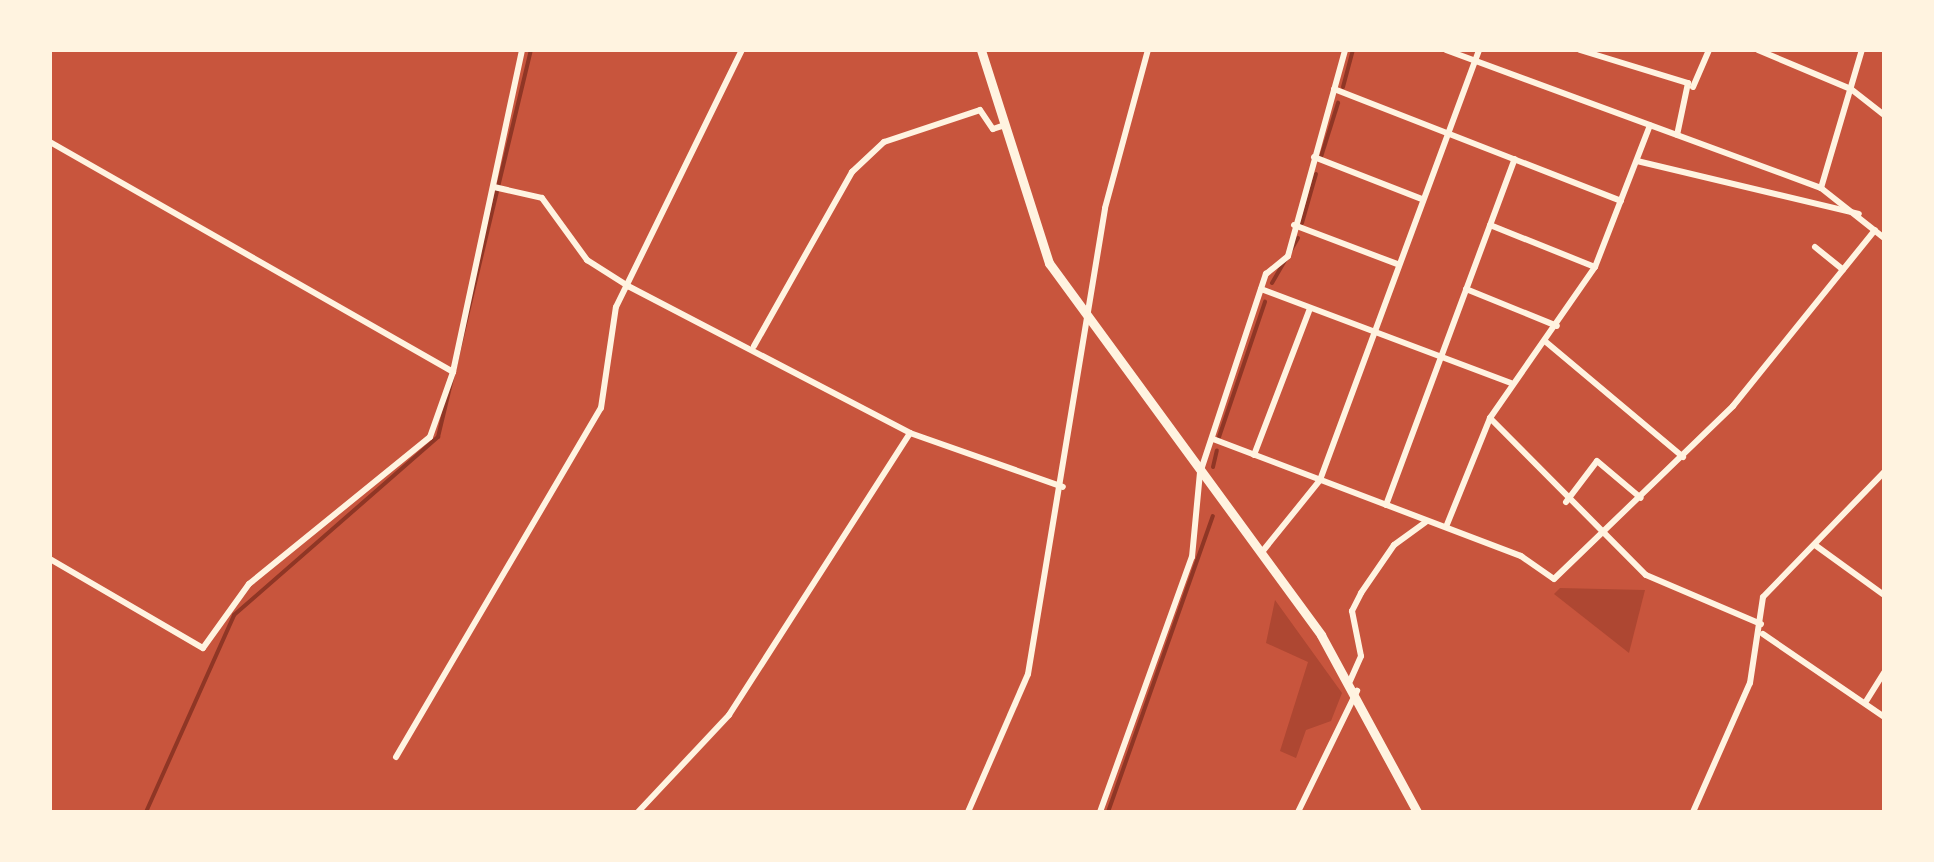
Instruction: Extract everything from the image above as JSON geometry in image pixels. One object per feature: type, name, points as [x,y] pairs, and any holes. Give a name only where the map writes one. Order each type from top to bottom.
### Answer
[{"type":"main road","points":[[980,50],[1035,231],[1089,330],[1262,552],[1350,681],[1417,812]]},
{"type":"street","points":[[50,559],[204,648],[249,584],[430,438],[453,372],[496,188],[522,50]]},
{"type":"street","points":[[396,757],[588,436],[628,286],[742,50]]},
{"type":"street","points":[[968,812],[1028,674],[1044,544],[1063,487],[1119,134],[1148,50]]},
{"type":"street","points":[[1100,812],[1192,557],[1200,473],[1261,289],[1288,256],[1345,50]]},
{"type":"street","points":[[1446,50],[1821,188],[1860,214],[1884,238]]},
{"type":"street","points":[[1262,552],[1320,480],[1479,50]]},
{"type":"street","points":[[1580,50],[1692,87]]},
{"type":"street","points":[[1677,135],[1692,87],[1710,50]]},
{"type":"street","points":[[1758,50],[1852,89],[1884,116]]},
{"type":"street","points":[[1821,188],[1862,50]]},
{"type":"street","points":[[1334,88],[1620,201]]},
{"type":"street","points":[[754,346],[852,172],[884,142],[980,110],[993,128],[1002,126]]},
{"type":"street","points":[[1446,527],[1490,418],[1595,267],[1650,125]]},
{"type":"street","points":[[50,142],[453,372]]},
{"type":"street","points":[[1314,157],[1422,199]]},
{"type":"street","points":[[1386,505],[1515,159]]},
{"type":"street","points":[[1636,161],[1860,214]]},
{"type":"street","points":[[496,188],[542,198],[586,260],[628,286],[754,346],[910,433],[1063,487]]},
{"type":"street","points":[[1294,225],[1397,264]]},
{"type":"street","points":[[1490,225],[1595,267]]},
{"type":"street","points":[[1213,439],[1446,527],[1554,579],[1682,457],[1876,230]]},
{"type":"street","points":[[1814,247],[1843,270]]},
{"type":"street","points":[[1261,289],[1511,384]]},
{"type":"street","points":[[1466,289],[1557,326]]},
{"type":"street","points":[[1254,455],[1310,308]]},
{"type":"street","points":[[1546,342],[1682,457]]},
{"type":"street","points":[[1490,418],[1598,536],[1646,575],[1761,624]]},
{"type":"street","points":[[638,812],[728,715],[910,433]]},
{"type":"street","points":[[1566,502],[1597,461],[1641,498]]},
{"type":"street","points":[[1693,812],[1762,634],[1763,596],[1884,472]]},
{"type":"street","points":[[1350,681],[1361,656],[1356,602],[1376,566],[1427,521]]},
{"type":"street","points":[[1816,545],[1884,594]]},
{"type":"street","points":[[1762,634],[1884,717]]},
{"type":"street","points":[[1865,703],[1884,673]]},
{"type":"street","points":[[1298,812],[1357,692]]},
{"type":"shaded area","points":[[1560,588],[1645,590],[1629,653],[1554,594]]},
{"type":"shaded area","points":[[1275,600],[1342,693],[1331,721],[1306,730],[1296,758],[1280,751],[1308,662],[1266,643]]},
{"type":"waterway","points":[[146,812],[234,615],[438,437],[531,50]]},
{"type":"waterway","points":[[1343,87],[1353,50]]},
{"type":"waterway","points":[[1321,157],[1338,103]]},
{"type":"waterway","points":[[1302,223],[1316,174]]},
{"type":"waterway","points":[[1272,283],[1298,238]]},
{"type":"waterway","points":[[1219,437],[1265,302]]},
{"type":"waterway","points":[[1213,467],[1217,450]]},
{"type":"waterway","points":[[1108,812],[1213,516]]}]
